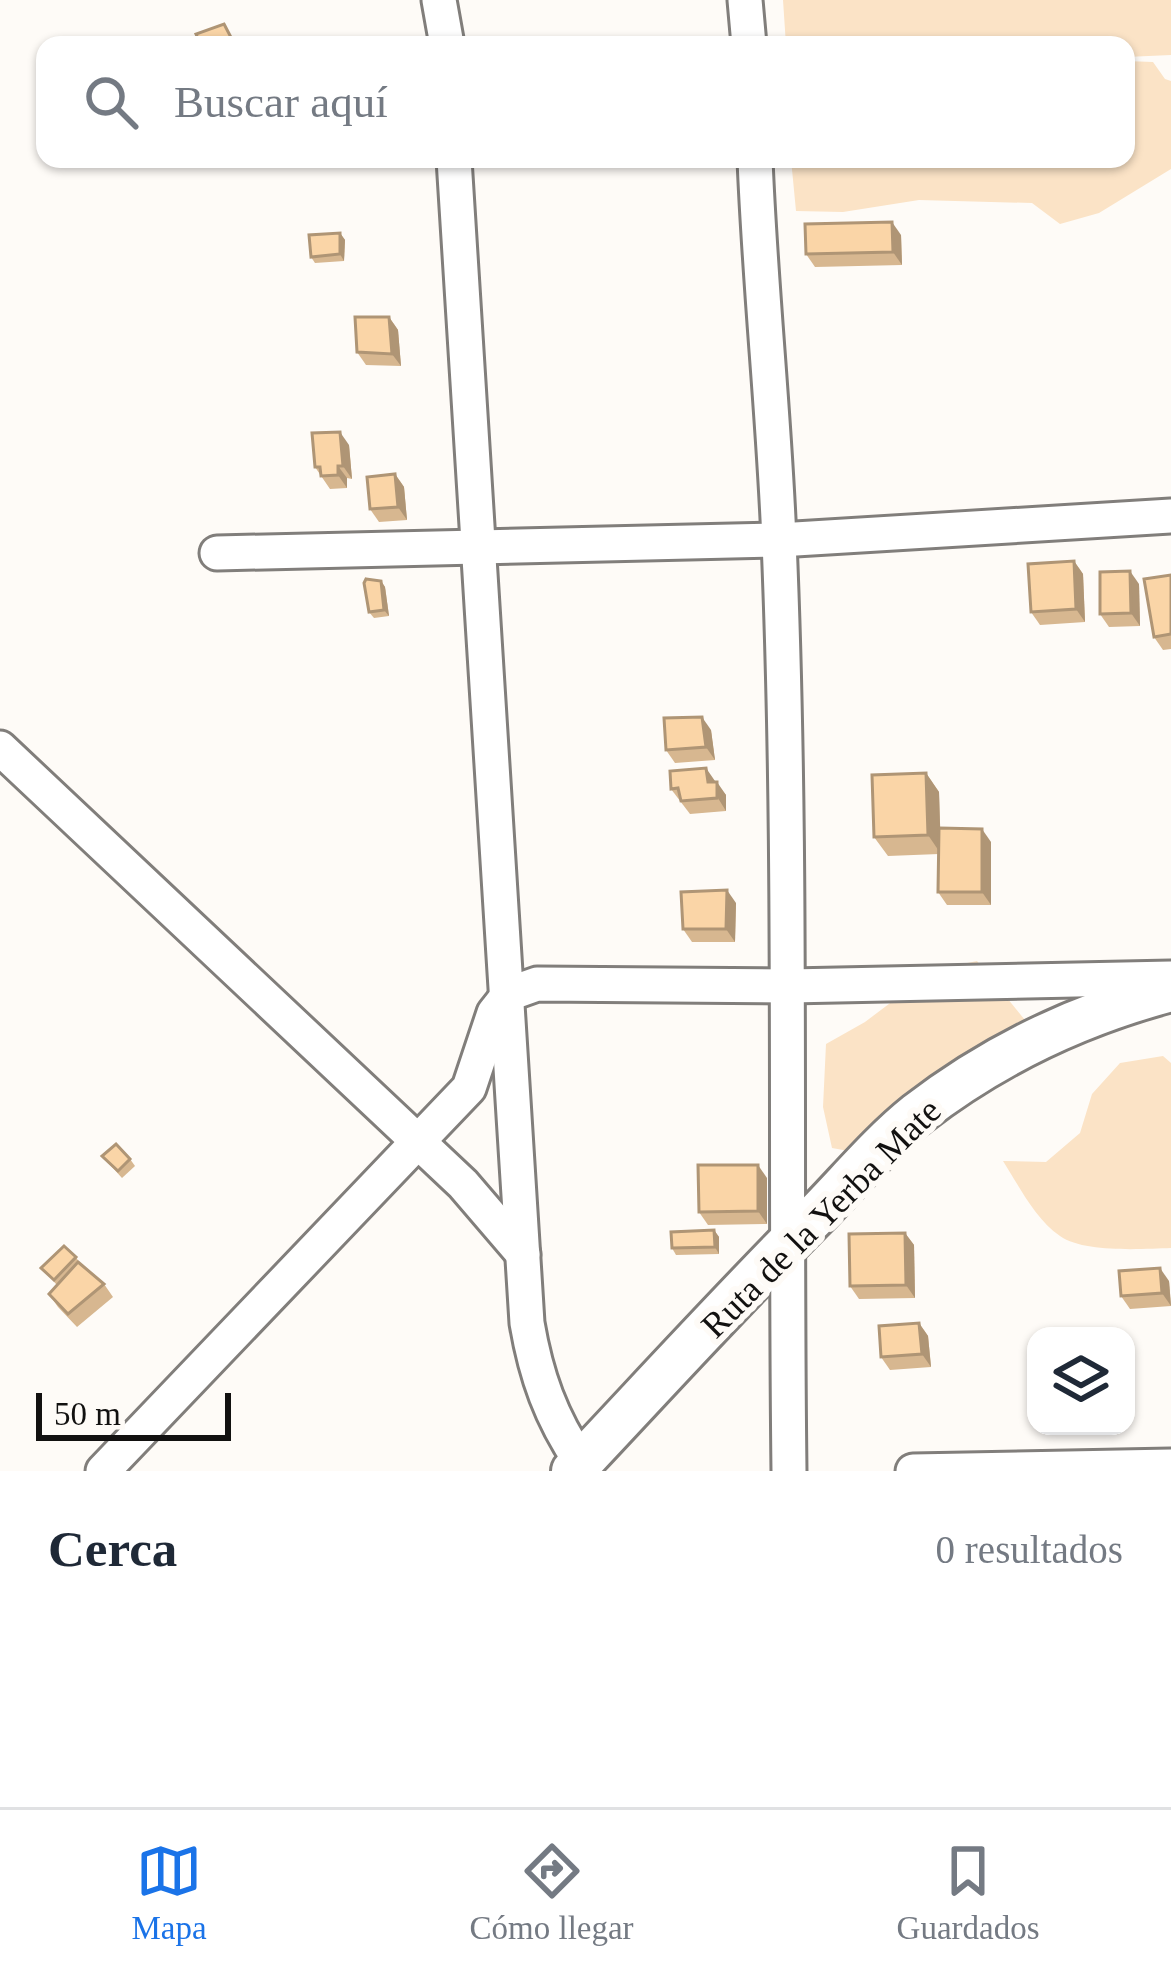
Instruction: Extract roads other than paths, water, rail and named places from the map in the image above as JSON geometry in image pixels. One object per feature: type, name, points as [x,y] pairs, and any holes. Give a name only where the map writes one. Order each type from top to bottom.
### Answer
[{"type":"main road","name":"Ruta de la Yerba Mate","points":[[577,1467],[914,1117],[970,1077],[1103,1009],[1171,990]]},
{"type":"street","points":[[439,0],[445,36]]},
{"type":"street","points":[[745,0],[748,36]]},
{"type":"street","points":[[455,168],[527,1323],[535,1372],[577,1467]]},
{"type":"street","points":[[756,168],[779,540],[790,986],[786,1245],[790,1471]]},
{"type":"street","points":[[217,553],[779,540],[1171,516]]},
{"type":"street","points":[[0,748],[464,1184],[523,1254]]},
{"type":"street","points":[[103,1471],[469,1088],[494,1013],[509,994],[537,984],[790,986],[1171,978]]},
{"type":"street","points":[[913,1471],[1171,1466]]}]
